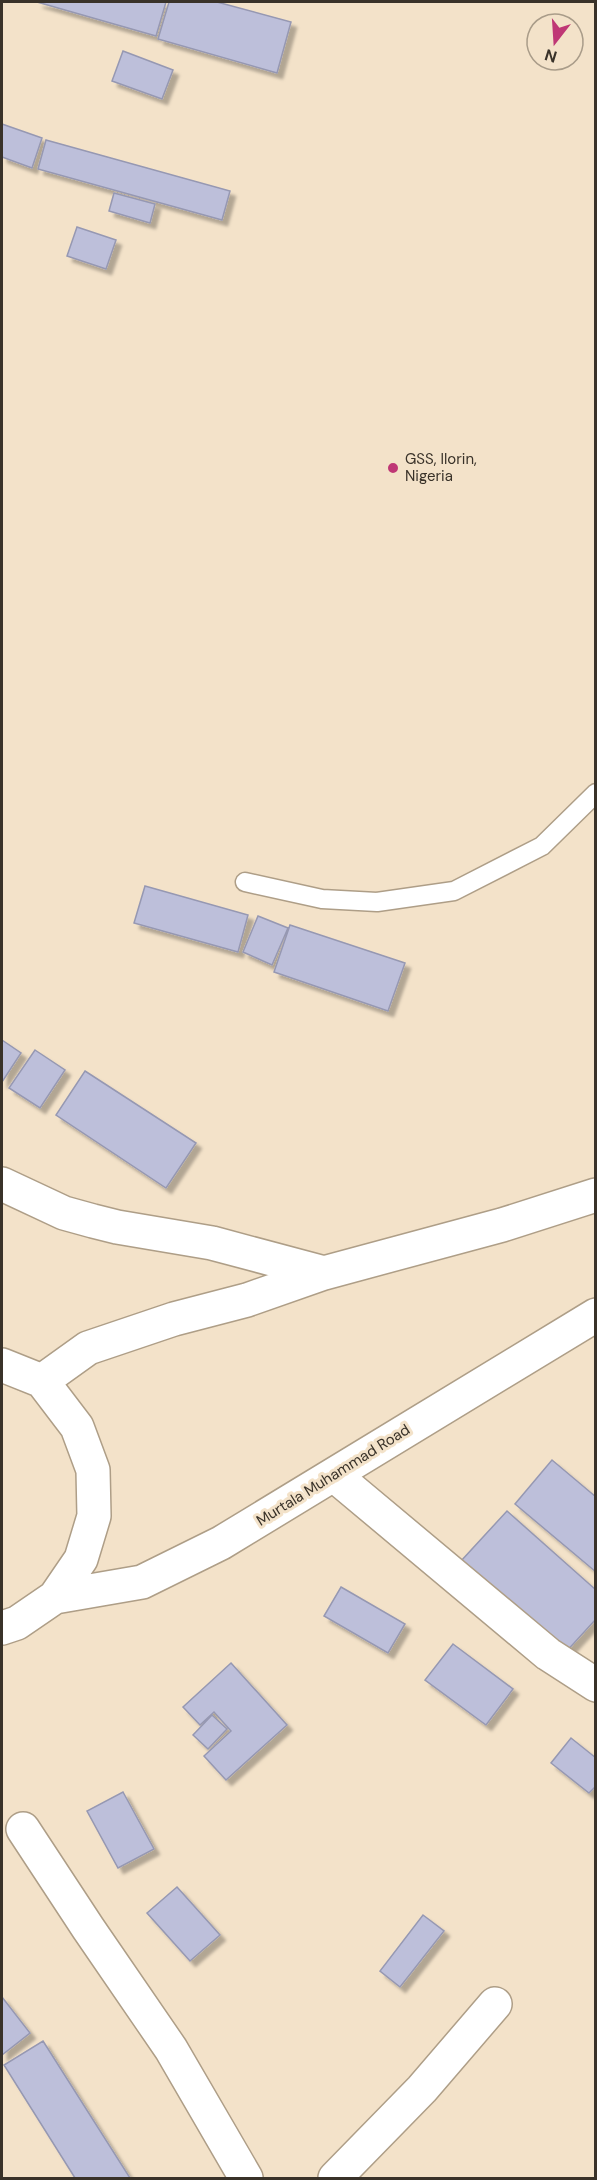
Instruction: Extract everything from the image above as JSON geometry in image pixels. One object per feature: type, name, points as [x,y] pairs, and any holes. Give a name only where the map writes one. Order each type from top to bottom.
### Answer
[{"type":"main road","points":[[2,1184],[64,1213],[117,1227],[212,1243],[324,1273]]},
{"type":"main road","points":[[42,1381],[88,1348],[174,1319],[247,1300],[324,1273],[502,1225],[596,1195]]},
{"type":"main road","name":"Murtala Muhammad Road","points":[[55,1597],[142,1582],[221,1543],[596,1315]]},
{"type":"main road","points":[[2,1365],[42,1381],[77,1427],[93,1470],[94,1516],[81,1559],[55,1597],[17,1623],[2,1628]]},
{"type":"main road","points":[[334,1475],[548,1654],[596,1685]]},
{"type":"main road","points":[[23,1829],[94,1938],[171,2049],[246,2178]]},
{"type":"main road","points":[[335,2178],[422,2089],[495,2004]]},
{"type":"lane","points":[[245,882],[322,899],[377,903],[454,891],[542,846],[596,793]]},
{"type":"building","points":[[37,2],[166,2],[156,36]]},
{"type":"building","points":[[169,2],[217,2],[291,22],[277,73],[158,39]]},
{"type":"building","points":[[123,51],[173,70],[162,99],[112,81]]},
{"type":"building","points":[[2,124],[42,138],[32,168],[2,157]]},
{"type":"building","points":[[46,140],[230,191],[222,220],[38,169]]},
{"type":"building","points":[[114,193],[155,204],[150,223],[109,211]]},
{"type":"building","points":[[77,227],[116,240],[106,269],[67,256]]},
{"type":"building","points":[[145,886],[248,915],[238,952],[134,923]]},
{"type":"building","points":[[258,916],[288,928],[272,965],[243,952]]},
{"type":"building","points":[[290,925],[405,963],[388,1011],[274,972]]},
{"type":"building","points":[[2,1040],[21,1053],[2,1082]]},
{"type":"building","points":[[35,1050],[65,1070],[40,1108],[9,1088]]},
{"type":"building","points":[[85,1071],[196,1143],[166,1188],[56,1115]]},
{"type":"building","points":[[552,1460],[596,1497],[596,1572],[515,1504]]},
{"type":"building","points":[[507,1511],[596,1590],[596,1619],[564,1654],[461,1561]]},
{"type":"building","points":[[341,1587],[405,1624],[388,1653],[324,1616]]},
{"type":"building","points":[[453,1644],[513,1689],[486,1725],[425,1680]]},
{"type":"building","points":[[231,1663],[287,1725],[226,1780],[204,1756],[231,1731],[214,1712],[200,1725],[183,1707]]},
{"type":"building","points":[[212,1715],[227,1729],[208,1749],[193,1735]]},
{"type":"building","points":[[571,1738],[596,1758],[596,1786],[589,1793],[551,1763]]},
{"type":"building","points":[[123,1792],[154,1849],[118,1868],[87,1811]]},
{"type":"building","points":[[177,1887],[220,1935],[190,1961],[147,1913]]},
{"type":"building","points":[[423,1915],[444,1931],[400,1987],[380,1971]]},
{"type":"building","points":[[2,1997],[30,2033],[2,2055]]},
{"type":"building","points":[[43,2041],[130,2178],[75,2178],[4,2065]]},
{"type":"place","name":"GSS, Ilorin, Nigeria","points":[[393,468]]}]
